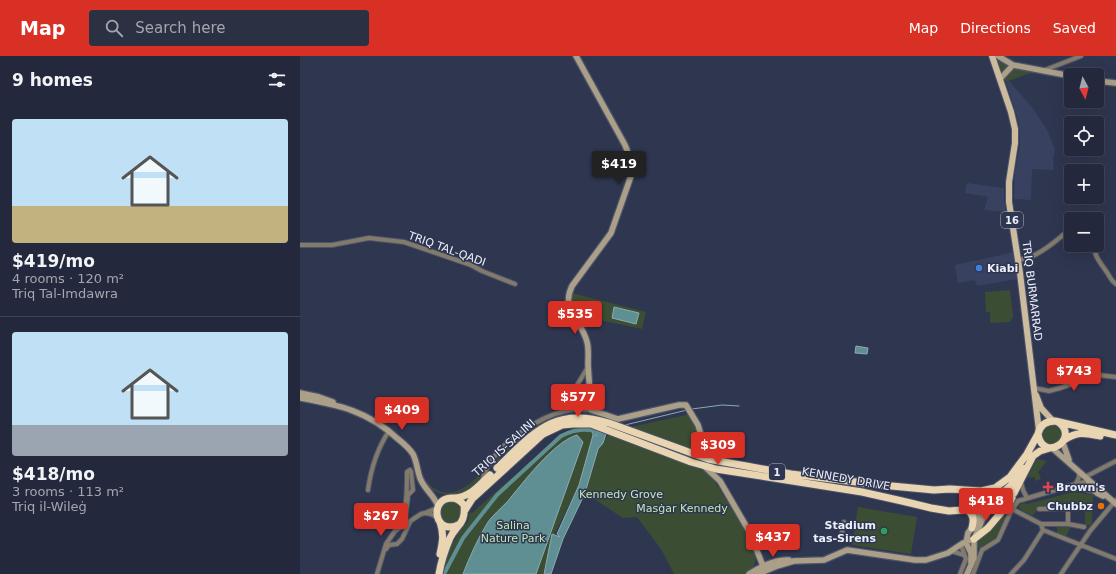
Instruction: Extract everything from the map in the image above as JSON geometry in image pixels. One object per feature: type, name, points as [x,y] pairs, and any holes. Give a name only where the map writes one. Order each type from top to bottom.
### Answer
[{"type":"highway","name":"TRIQ IS-SALINI","points":[[451,498],[464,497],[539,430],[555,421],[580,417],[593,422]]},
{"type":"highway","name":"KENNEDY DRIVE","points":[[593,422],[708,459],[790,474],[881,485],[981,492],[995,488],[1010,477],[1027,454],[1038,433]]},
{"type":"highway","name":"KENNEDY DRIVE","points":[[593,422],[703,466],[724,471],[862,492],[949,511],[967,510],[1000,503],[1006,500],[1014,493],[1034,456],[1040,451],[1051,448]]},
{"type":"highway","name":"TRIQ IS-SALINI","points":[[465,510],[472,499],[543,434],[562,425],[593,422]]},
{"type":"highway","name":"1","points":[[1038,433],[1040,428],[1046,422],[1055,422]]},
{"type":"highway","points":[[1055,422],[1116,435]]},
{"type":"highway","points":[[1055,422],[1064,428],[1065,432],[1063,441]]},
{"type":"highway","points":[[1038,433],[1041,442],[1046,447],[1051,448]]},
{"type":"highway","name":"1","points":[[1051,448],[1057,447],[1072,435],[1080,433],[1116,440]]},
{"type":"highway","points":[[926,489],[972,495],[981,507],[1004,492],[1012,484],[1017,478],[1027,454]]},
{"type":"highway","points":[[974,539],[988,528],[1010,502],[1014,493]]},
{"type":"highway","name":"1","points":[[438,507],[441,502],[451,498]]},
{"type":"highway","points":[[451,498],[461,502],[465,510]]},
{"type":"highway","points":[[435,574],[443,540],[443,531],[439,520],[438,507]]},
{"type":"highway","name":"1","points":[[439,574],[444,554],[450,540],[465,516],[465,510]]},
{"type":"highway","points":[[967,510],[973,518],[970,531]]},
{"type":"highway","points":[[439,520],[448,527],[460,524]]},
{"type":"main road","name":"TRIQ BURMARRAD","points":[[995,56],[1000,79],[1015,129],[1015,143],[1009,182],[1009,202],[1018,260],[1038,433]]},
{"type":"main road","name":"TRIQ BURMARRAD","points":[[1034,388],[1041,408],[1055,422]]},
{"type":"street","points":[[576,56],[622,140],[632,169],[631,176],[611,233],[572,286],[568,294],[570,311],[583,332],[587,343],[591,410]]},
{"type":"street","points":[[995,56],[1013,65],[1064,74]]},
{"type":"street","points":[[1045,70],[1082,56]]},
{"type":"street","points":[[1000,79],[1013,65]]},
{"type":"street","points":[[1104,82],[1116,83]]},
{"type":"street","points":[[1018,260],[1027,259],[1064,234]]},
{"type":"street","name":"TRIQ TAL-QADI","points":[[300,246],[332,244],[368,238],[404,242],[471,265],[515,284]]},
{"type":"street","points":[[1094,252],[1111,280],[1116,284]]},
{"type":"street","points":[[565,411],[588,366]]},
{"type":"street","points":[[1034,388],[1049,390],[1060,388],[1098,375],[1116,377]]},
{"type":"street","points":[[300,394],[319,397],[337,403],[341,406]]},
{"type":"street","points":[[300,398],[341,406],[368,417],[389,431],[406,446],[413,455],[420,478],[430,494],[436,499],[438,507],[421,514],[395,531],[386,544],[377,574]]},
{"type":"street","points":[[481,483],[490,464],[511,441],[531,426],[554,414],[565,411],[591,410],[618,419],[679,405],[686,405],[698,425],[708,459]]},
{"type":"street","points":[[368,490],[371,468],[389,431]]},
{"type":"street","points":[[1063,441],[1071,464]]},
{"type":"street","points":[[1051,448],[1107,497]]},
{"type":"street","points":[[973,574],[982,550],[998,540],[1012,509],[1018,501],[1067,488],[1087,479],[1116,461]]},
{"type":"street","points":[[703,466],[720,481],[754,540],[760,570]]},
{"type":"street","points":[[402,526],[406,510],[407,489],[407,472],[410,470],[413,490],[408,495],[402,526]]},
{"type":"street","points":[[720,481],[720,477],[724,471]]},
{"type":"street","points":[[1076,484],[1079,477],[1079,472]]},
{"type":"street","points":[[1082,488],[1088,485],[1087,479]]},
{"type":"street","points":[[1087,479],[1089,485],[1097,492]]},
{"type":"street","points":[[1020,482],[1027,498]]},
{"type":"street","points":[[1061,574],[1090,531],[1115,502],[1097,492],[1082,488],[1067,488]]},
{"type":"street","points":[[430,494],[438,497],[451,498]]},
{"type":"street","points":[[960,574],[966,559],[963,544],[977,521],[981,507]]},
{"type":"street","points":[[967,574],[974,555],[974,539],[983,518],[981,507]]},
{"type":"street","points":[[1068,508],[1068,524]]},
{"type":"street","points":[[1038,509],[1085,508]]},
{"type":"street","points":[[1012,509],[1041,524],[1068,524],[1084,527]]},
{"type":"street","points":[[425,513],[432,514],[439,520]]},
{"type":"street","points":[[384,551],[389,545],[397,544],[402,539],[410,522]]},
{"type":"street","points":[[841,538],[844,522]]},
{"type":"street","points":[[1041,524],[1043,530],[1080,546],[1116,559]]},
{"type":"street","points":[[1011,574],[1024,560],[1043,530]]},
{"type":"street","points":[[749,574],[778,561],[824,560],[846,550],[915,560],[938,557],[974,539]]},
{"type":"street","points":[[963,544],[970,550],[971,563]]},
{"type":"street","points":[[951,551],[964,555]]},
{"type":"street","points":[[760,570],[794,561]]},
{"type":"shaded area","points":[[1009,81],[1032,107],[1047,130],[1055,149],[1053,160],[1054,170],[1032,169],[1031,200],[1014,199],[1015,172],[1020,145],[1019,123],[1006,82]]},
{"type":"shaded area","points":[[967,183],[1004,188],[1004,203],[1006,212],[984,210],[988,197],[965,193]]},
{"type":"shaded area","points":[[1015,252],[1018,279],[977,286],[975,280],[958,283],[955,265]]},
{"type":"shaded area","points":[[614,307],[639,313],[636,324],[612,318]]},
{"type":"shaded area","points":[[856,346],[868,348],[867,354],[855,353]]},
{"type":"shaded area","points":[[592,429],[596,431],[596,436],[597,431],[606,434],[603,443],[598,449],[585,493],[563,539],[551,574],[544,574],[552,534],[560,537],[557,534],[579,485],[593,435]]},
{"type":"shaded area","name":"Salina Nature Park","points":[[577,435],[583,442],[536,574],[463,574],[471,554],[490,519],[549,454],[568,439]]},
{"type":"green space","points":[[1000,59],[1010,66],[1002,73],[997,60]]},
{"type":"green space","points":[[1015,68],[1036,71],[1006,82],[1004,78]]},
{"type":"green space","points":[[1010,290],[1013,317],[1010,322],[990,323],[990,312],[986,312],[985,292]]},
{"type":"green space","points":[[572,293],[646,312],[642,329],[576,315],[570,306]]},
{"type":"green space","points":[[559,413],[561,416],[541,425],[521,442],[513,445],[488,470],[501,452],[519,436],[549,417]]},
{"type":"green space","points":[[690,414],[699,433],[703,453],[631,427]]},
{"type":"green space","points":[[1052,424],[1059,427],[1062,434],[1059,441],[1052,444],[1045,441],[1042,434],[1045,427]]},
{"type":"green space","name":"Salina Nature Park","points":[[575,427],[592,429],[593,435],[579,485],[555,533],[543,574],[441,574],[451,547],[461,529],[468,522],[470,512],[472,513],[559,436]]},
{"type":"green space","name":"Masġar Kennedy","points":[[608,435],[701,469],[708,474],[713,479],[732,508],[746,533],[755,555],[755,563],[753,568],[745,574],[674,574],[661,549],[637,517],[623,518],[585,493],[598,449]]},
{"type":"green space","points":[[1037,459],[1047,461],[1038,472],[1041,479],[1035,481],[1035,477],[1027,478]]},
{"type":"green space","points":[[484,471],[479,480],[472,486],[454,494],[444,494],[435,491],[428,486],[422,477],[438,491],[446,493],[460,490]]},
{"type":"green space","points":[[1073,492],[1093,495],[1091,525],[1085,526],[1085,507],[1037,507],[1037,510],[1032,516],[1020,509],[1019,505],[1024,503],[1027,504]]},
{"type":"green space","points":[[451,502],[459,505],[462,513],[459,521],[451,524],[443,521],[440,513],[443,505]]},
{"type":"green space","name":"Stadium tas-Sirens","points":[[858,507],[917,517],[911,554],[852,545]]},
{"type":"green space","points":[[1007,509],[1009,511],[995,539],[982,546],[981,549],[976,548],[976,541]]},
{"type":"green space","points":[[1057,526],[1071,526],[1066,537],[1057,533]]},
{"type":"waterway","points":[[692,409],[722,405],[739,406]]},
{"type":"waterway","points":[[625,425],[687,410]]},
{"type":"waterway","points":[[444,574],[463,538],[497,495],[561,436],[569,432],[582,430],[591,430],[595,431],[595,433]]},
{"type":"place","name":"Kiabi","points":[[979,268]]},
{"type":"place","name":"Brown's","points":[[1048,487]]},
{"type":"place","name":"Chubbz","points":[[1101,506]]},
{"type":"place","name":"Stadium tas-Sirens","points":[[884,531]]},
{"type":"park label","name":"Kennedy Grove","points":[[621,494]]}]
